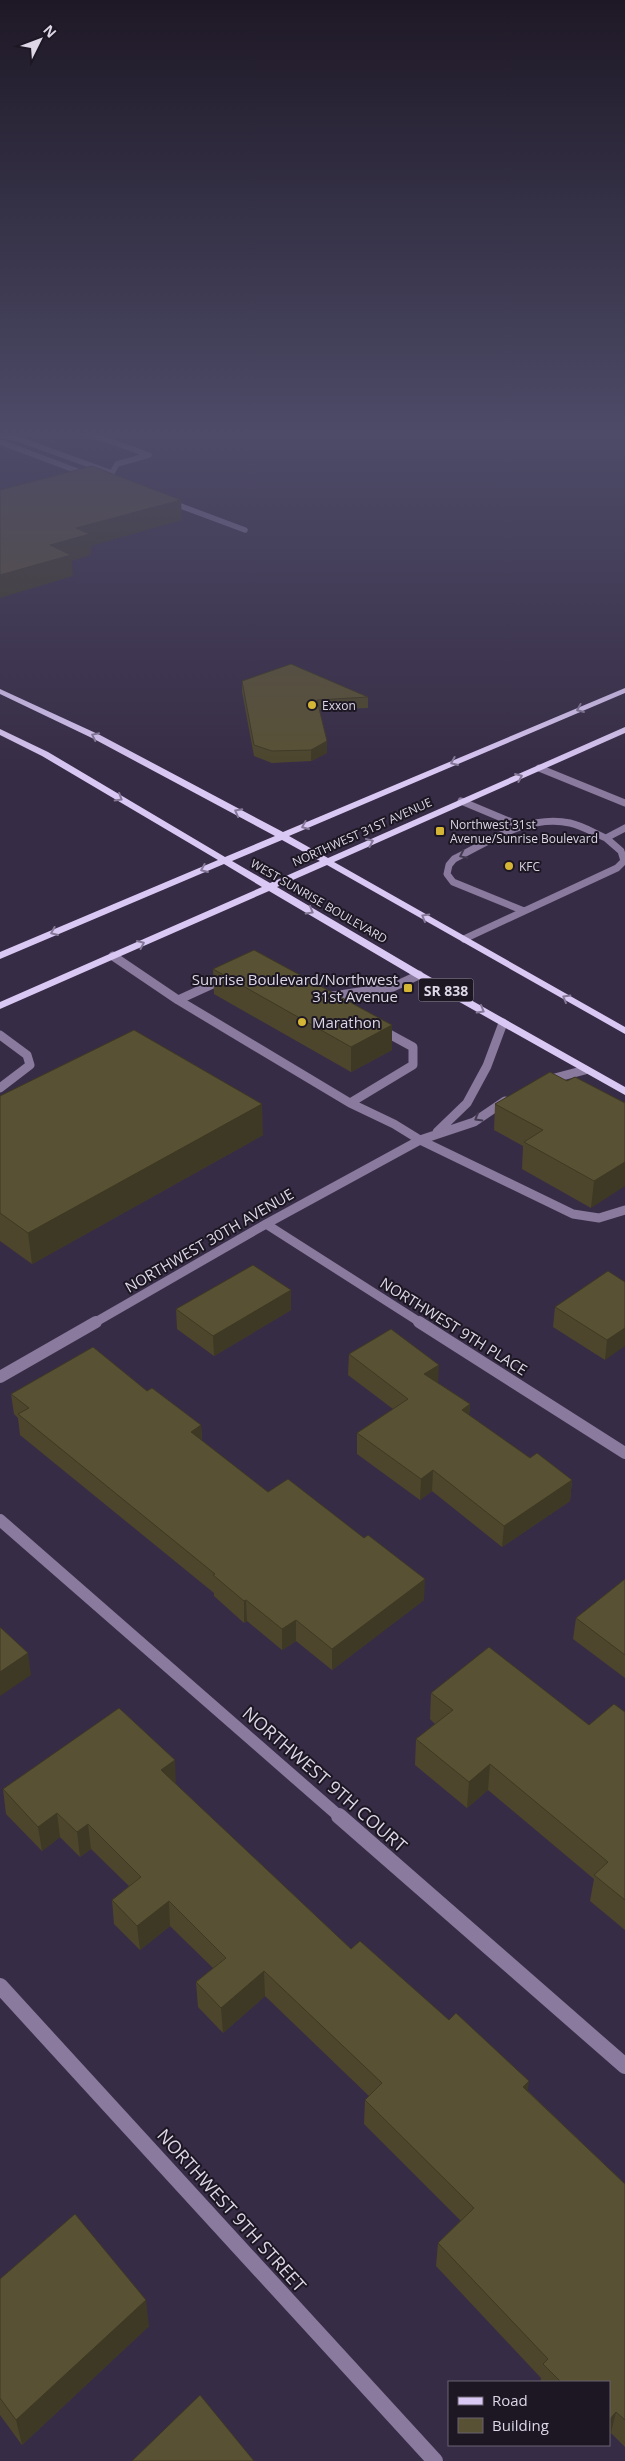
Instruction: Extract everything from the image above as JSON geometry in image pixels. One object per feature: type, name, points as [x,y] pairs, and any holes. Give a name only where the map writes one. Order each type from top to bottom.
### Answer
[{"type":"main road","name":"NORTHWEST 31ST AVENUE","points":[[0,956],[625,690]]},
{"type":"main road","points":[[0,691],[97,737],[281,836],[625,1031]]},
{"type":"main road","name":"NORTHWEST 31ST AVENUE","points":[[0,1006],[625,730]]},
{"type":"main road","name":"WEST SUNRISE BOULEVARD","points":[[0,732],[45,754],[419,975],[625,1092]]},
{"type":"street","points":[[539,768],[625,803]]},
{"type":"street","points":[[461,801],[521,826]]},
{"type":"street","points":[[464,939],[617,868],[624,861],[621,851],[606,838],[572,824],[553,821],[531,822],[454,859],[449,865],[448,874],[453,882],[524,911]]},
{"type":"street","points":[[606,838],[625,828]]},
{"type":"street","points":[[113,956],[178,1000],[350,1103],[394,1124],[420,1140],[573,1214],[590,1219],[607,1217],[625,1210]]},
{"type":"street","points":[[178,1000],[238,972]]},
{"type":"street","points":[[339,1006],[319,995],[393,987],[419,975]]},
{"type":"street","name":"NORTHWEST 30TH AVENUE","points":[[435,1135],[467,1103],[487,1066],[503,1023]]},
{"type":"street","points":[[350,1103],[413,1064],[413,1047],[372,1024]]},
{"type":"street","points":[[0,1035],[27,1055],[30,1065],[0,1088]]},
{"type":"street","points":[[540,1082],[585,1070]]},
{"type":"street","name":"NORTHWEST 30TH AVENUE","points":[[0,1377],[266,1224],[420,1140],[474,1122],[515,1095]]},
{"type":"street","name":"NORTHWEST 9TH PLACE","points":[[266,1224],[625,1453]]},
{"type":"street","name":"NORTHWEST 9TH COURT","points":[[0,1520],[625,2066]]},
{"type":"street","name":"NORTHWEST 9TH STREET","points":[[0,1986],[435,2461]]},
{"type":"building","points":[[0,546],[52,546],[71,555],[0,575]]},
{"type":"building","points":[[291,664],[368,697],[317,700],[327,741],[311,750],[272,751],[254,745],[242,681]]},
{"type":"building","points":[[254,950],[392,1025],[351,1047],[213,969]]},
{"type":"building","points":[[134,1030],[262,1104],[28,1233],[0,1213],[0,1096]]},
{"type":"building","points":[[550,1072],[567,1081],[575,1077],[625,1103],[625,1162],[594,1181],[524,1142],[543,1130],[495,1104]]},
{"type":"building","points":[[253,1265],[291,1290],[213,1336],[176,1309]]},
{"type":"building","points":[[608,1271],[625,1282],[625,1328],[607,1340],[555,1307]]},
{"type":"building","points":[[391,1329],[439,1365],[424,1374],[470,1404],[462,1410],[530,1458],[537,1453],[572,1480],[504,1526],[433,1470],[421,1479],[357,1433],[408,1399],[349,1354]]},
{"type":"building","points":[[93,1347],[147,1391],[152,1388],[201,1425],[191,1432],[268,1492],[288,1479],[364,1538],[368,1535],[425,1579],[332,1649],[296,1620],[282,1629],[246,1600],[244,1601],[213,1575],[215,1574],[18,1414],[29,1408],[11,1394]]},
{"type":"building","points":[[625,1579],[625,1655],[576,1618]]},
{"type":"building","points":[[0,1627],[28,1653],[0,1672]]},
{"type":"building","points":[[489,1647],[589,1725],[614,1704],[625,1712],[625,1900],[594,1875],[608,1862],[490,1764],[469,1782],[416,1739],[453,1710],[431,1693]]},
{"type":"building","points":[[119,1708],[175,1760],[161,1770],[351,1949],[360,1941],[449,2020],[456,2013],[529,2081],[523,2087],[625,2184],[625,2420],[616,2412],[610,2419],[610,2381],[560,2381],[543,2364],[548,2359],[438,2243],[474,2208],[365,2100],[382,2083],[264,1971],[221,2008],[196,1982],[226,1958],[169,1901],[137,1926],[112,1900],[141,1877],[88,1824],[77,1832],[57,1813],[38,1827],[3,1789]]},
{"type":"building","points":[[75,2214],[146,2300],[16,2420],[0,2398],[0,2279]]},
{"type":"building","points":[[200,2395],[254,2461],[132,2461]]},
{"type":"place","name":"Exxon","points":[[312,705]]},
{"type":"place","name":"Northwest 31st Avenue/Sunrise Boulevard","points":[[440,831]]},
{"type":"place","name":"KFC","points":[[509,866]]},
{"type":"place","name":"Sunrise Boulevard/Northwest 31st Avenue","points":[[408,988]]},
{"type":"place","name":"Marathon","points":[[302,1022]]}]
